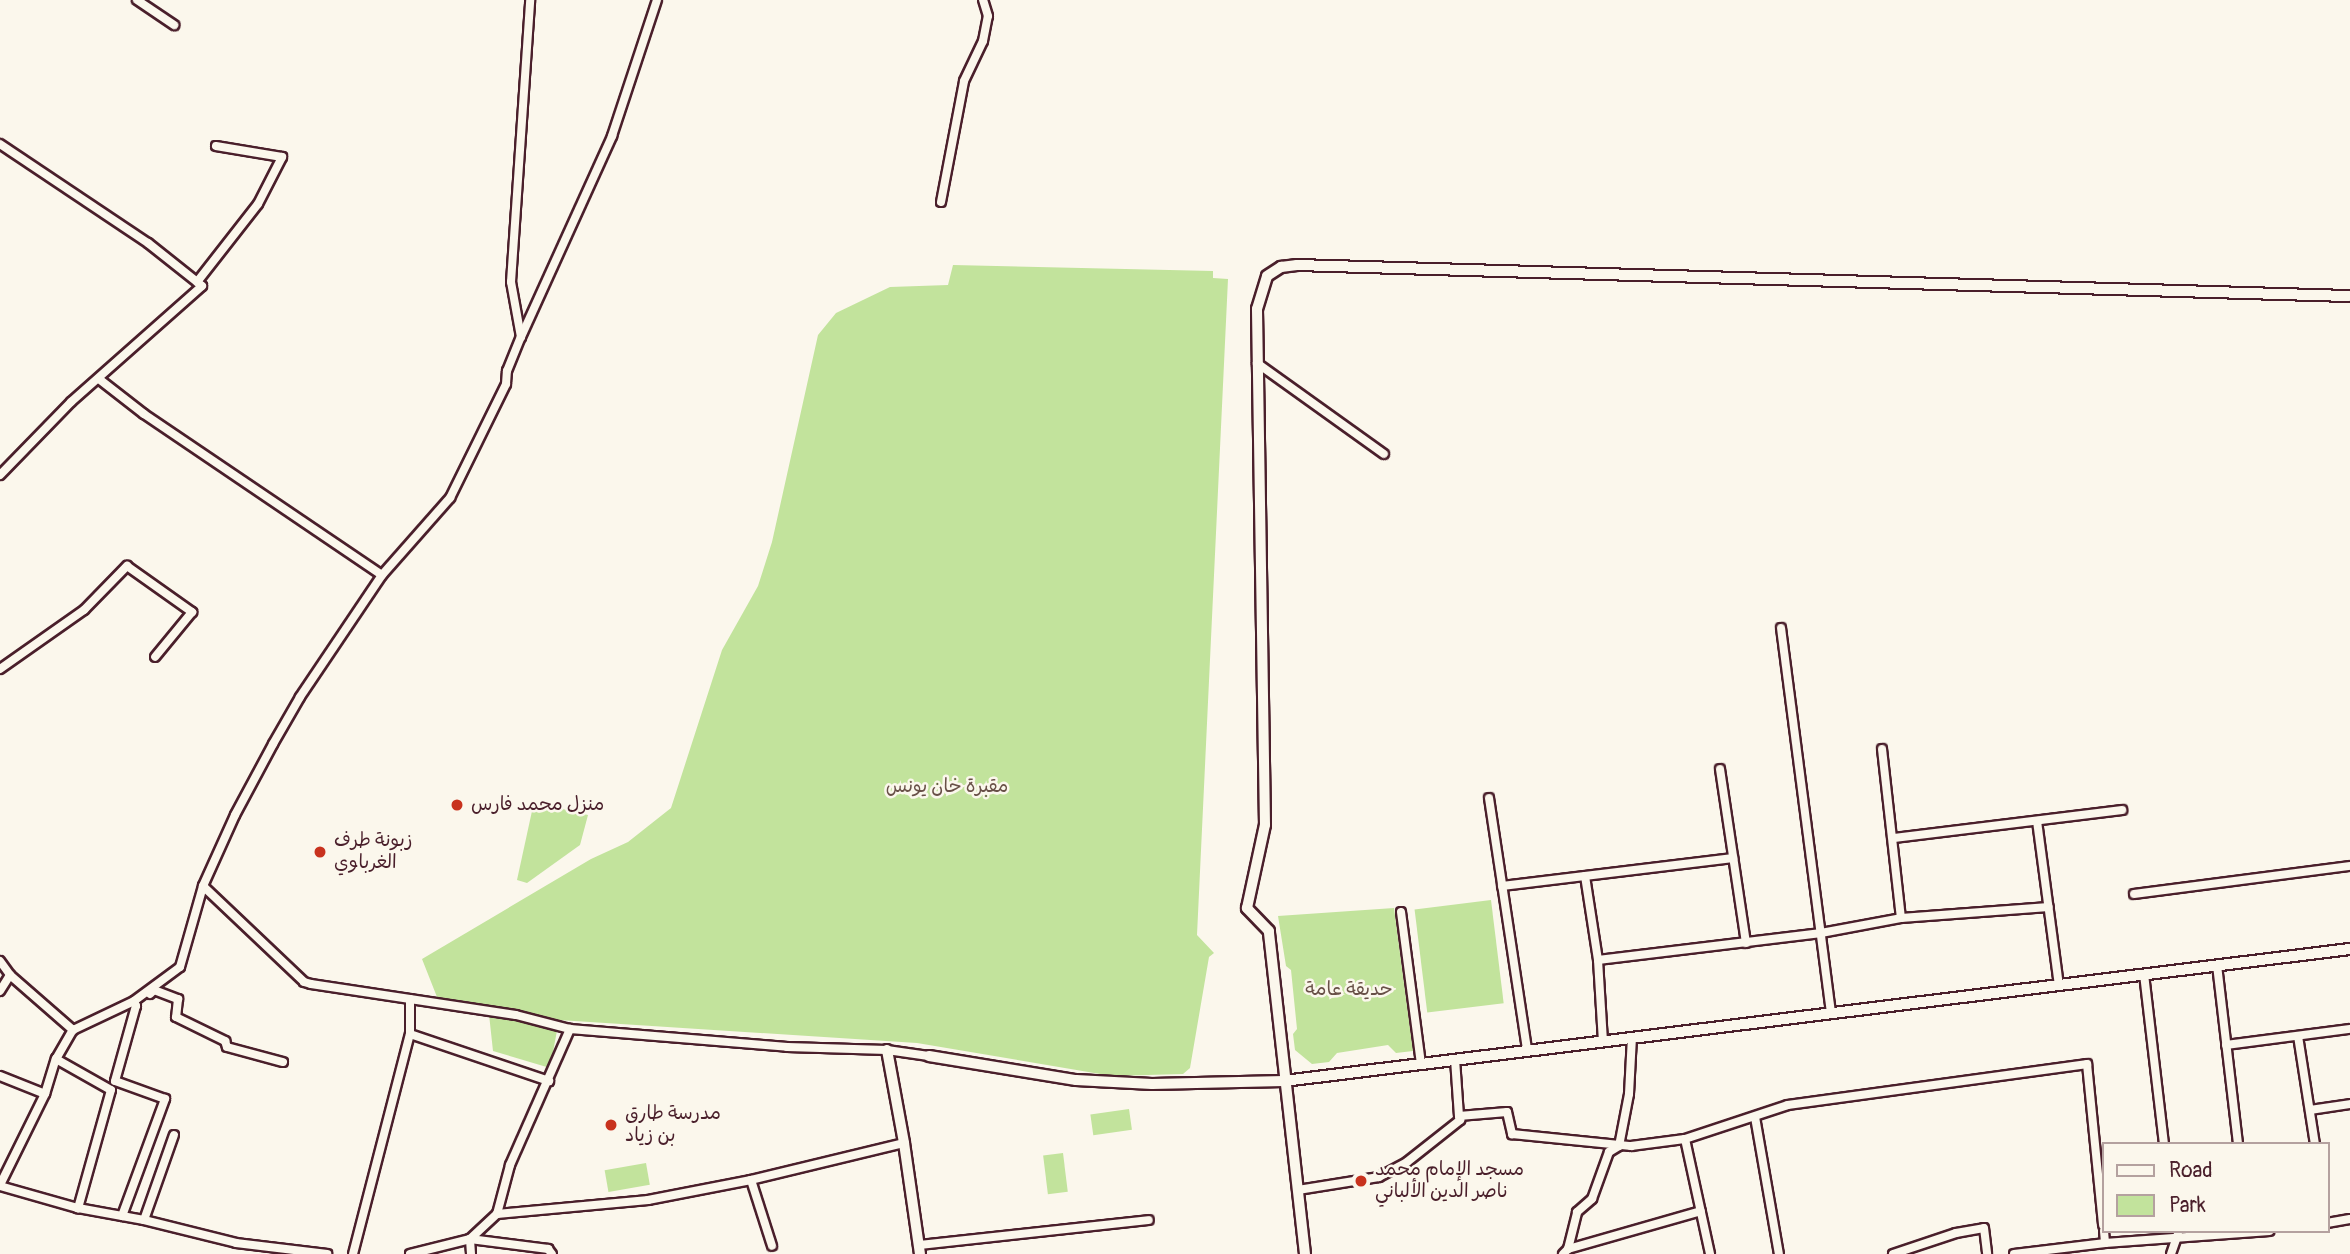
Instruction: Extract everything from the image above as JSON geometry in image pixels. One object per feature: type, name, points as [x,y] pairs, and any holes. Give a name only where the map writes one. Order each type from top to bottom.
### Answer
[{"type":"street","points":[[138,0],[174,26]]},
{"type":"street","points":[[521,337],[511,282],[530,0]]},
{"type":"street","points":[[122,1216],[165,1099],[115,1081],[135,1003],[180,967],[203,886],[266,756],[300,697],[382,575],[450,498],[506,384],[507,371],[521,337],[612,136],[657,0]]},
{"type":"street","points":[[941,202],[964,81],[983,41],[988,16],[983,0]]},
{"type":"street","points":[[0,144],[148,243],[202,286],[71,402],[0,475]]},
{"type":"street","points":[[197,282],[258,204],[282,157],[216,146]]},
{"type":"street","points":[[1305,1254],[1269,931],[1247,908],[1265,825],[1257,309],[1263,281],[1272,272],[1297,265],[2350,296]]},
{"type":"street","points":[[1257,363],[1384,454]]},
{"type":"street","points":[[99,379],[153,421],[382,575]]},
{"type":"street","points":[[0,669],[84,610],[127,566],[192,612],[155,657]]},
{"type":"street","points":[[1780,628],[1831,1013]]},
{"type":"street","points":[[1882,749],[1901,918]]},
{"type":"street","points":[[1720,769],[1746,943]]},
{"type":"street","points":[[1489,798],[1527,1050]]},
{"type":"street","points":[[1894,838],[2122,810]]},
{"type":"street","points":[[2037,821],[2059,985]]},
{"type":"street","points":[[1502,886],[1733,858]]},
{"type":"street","points":[[2134,894],[2350,866],[2350,872]]},
{"type":"street","points":[[1585,876],[1598,960],[1603,1041]]},
{"type":"street","points":[[203,886],[304,982],[372,995],[516,1015],[570,1029],[787,1047],[887,1050],[1076,1080],[1152,1084],[1284,1081],[2350,949]]},
{"type":"street","points":[[1598,960],[1821,933],[1901,918],[2049,907]]},
{"type":"street","points":[[1401,912],[1421,1063]]},
{"type":"street","points":[[0,961],[10,975],[73,1030]]},
{"type":"street","points":[[2217,965],[2238,1142]]},
{"type":"street","points":[[2144,974],[2164,1142]]},
{"type":"street","points":[[0,991],[10,975]]},
{"type":"street","points":[[283,1062],[228,1047],[225,1041],[176,1017],[178,999],[154,990],[135,1003],[73,1030],[56,1059],[45,1094],[0,1185],[78,1208],[144,1220],[236,1243],[285,1252],[327,1254]]},
{"type":"street","points":[[353,1254],[410,1034],[410,999]]},
{"type":"street","points":[[470,1239],[497,1214],[510,1165],[550,1081],[570,1029]]},
{"type":"street","points":[[2226,1045],[2350,1030]]},
{"type":"street","points":[[410,1034],[550,1081]]},
{"type":"street","points":[[2298,1036],[2315,1142]]},
{"type":"street","points":[[1619,1146],[1629,1094],[1632,1037]]},
{"type":"street","points":[[887,1050],[920,1249],[1149,1220]]},
{"type":"street","points":[[56,1059],[110,1090],[78,1208]]},
{"type":"street","points":[[1298,1190],[1378,1177],[1407,1161],[1460,1120],[1455,1059]]},
{"type":"street","points":[[1459,1116],[1507,1112],[1512,1134],[1551,1136],[1619,1146],[1685,1139],[1788,1105],[2087,1064],[2102,1215]]},
{"type":"street","points":[[0,1076],[45,1094]]},
{"type":"street","points":[[2310,1110],[2350,1104]]},
{"type":"street","points":[[1755,1117],[1779,1254]]},
{"type":"street","points":[[144,1220],[174,1135]]},
{"type":"street","points":[[1685,1139],[1710,1254]]},
{"type":"street","points":[[497,1214],[648,1200],[751,1180],[904,1143]]},
{"type":"street","points":[[1566,1252],[1577,1212],[1592,1199],[1608,1152],[1619,1146]]},
{"type":"street","points":[[751,1180],[772,1246]]},
{"type":"street","points":[[1566,1252],[1701,1211]]},
{"type":"street","points":[[2329,1223],[2350,1219]]},
{"type":"street","points":[[1893,1254],[1956,1233],[1984,1228],[1987,1254]]},
{"type":"street","points":[[2104,1233],[2105,1243]]},
{"type":"street","points":[[2014,1254],[2178,1234],[2249,1233]]},
{"type":"street","points":[[2171,1254],[2178,1234]]},
{"type":"street","points":[[470,1239],[471,1254]]},
{"type":"street","points":[[410,1254],[470,1239],[548,1250],[552,1254]]},
{"type":"green space","name":"مقبرة خان يونس","points":[[953,265],[1213,271],[1213,278],[1228,279],[1197,935],[1214,953],[1209,957],[1190,1068],[1183,1074],[1112,1076],[917,1043],[559,1020],[550,1068],[493,1051],[488,1005],[437,997],[422,959],[591,859],[628,842],[671,808],[722,650],[758,586],[772,542],[818,335],[836,313],[890,287],[948,285]]},
{"type":"green space","points":[[537,803],[588,815],[580,845],[527,883],[517,880],[532,811]]},
{"type":"green space","points":[[1491,900],[1504,1003],[1427,1013],[1415,909]]},
{"type":"green space","name":"حديقة عامة","points":[[1394,908],[1413,1051],[1396,1053],[1388,1045],[1337,1053],[1329,1062],[1312,1064],[1295,1050],[1293,1034],[1297,1029],[1291,970],[1286,966],[1278,916]]},
{"type":"green space","points":[[1129,1109],[1132,1130],[1093,1135],[1090,1114]]},
{"type":"green space","points":[[1063,1153],[1068,1192],[1048,1194],[1043,1155]]},
{"type":"green space","points":[[646,1163],[650,1185],[608,1192],[605,1170]]},
{"type":"place","name":"منزل محمد فارس","points":[[457,805]]},
{"type":"place","name":"زبونة طرف الغرباوي","points":[[320,852]]},
{"type":"place","name":"مدرسة طارق بن زياد","points":[[611,1125]]},
{"type":"place","name":"مسجد الإمام محمد ناصر الدين الألباني","points":[[1361,1181]]}]
